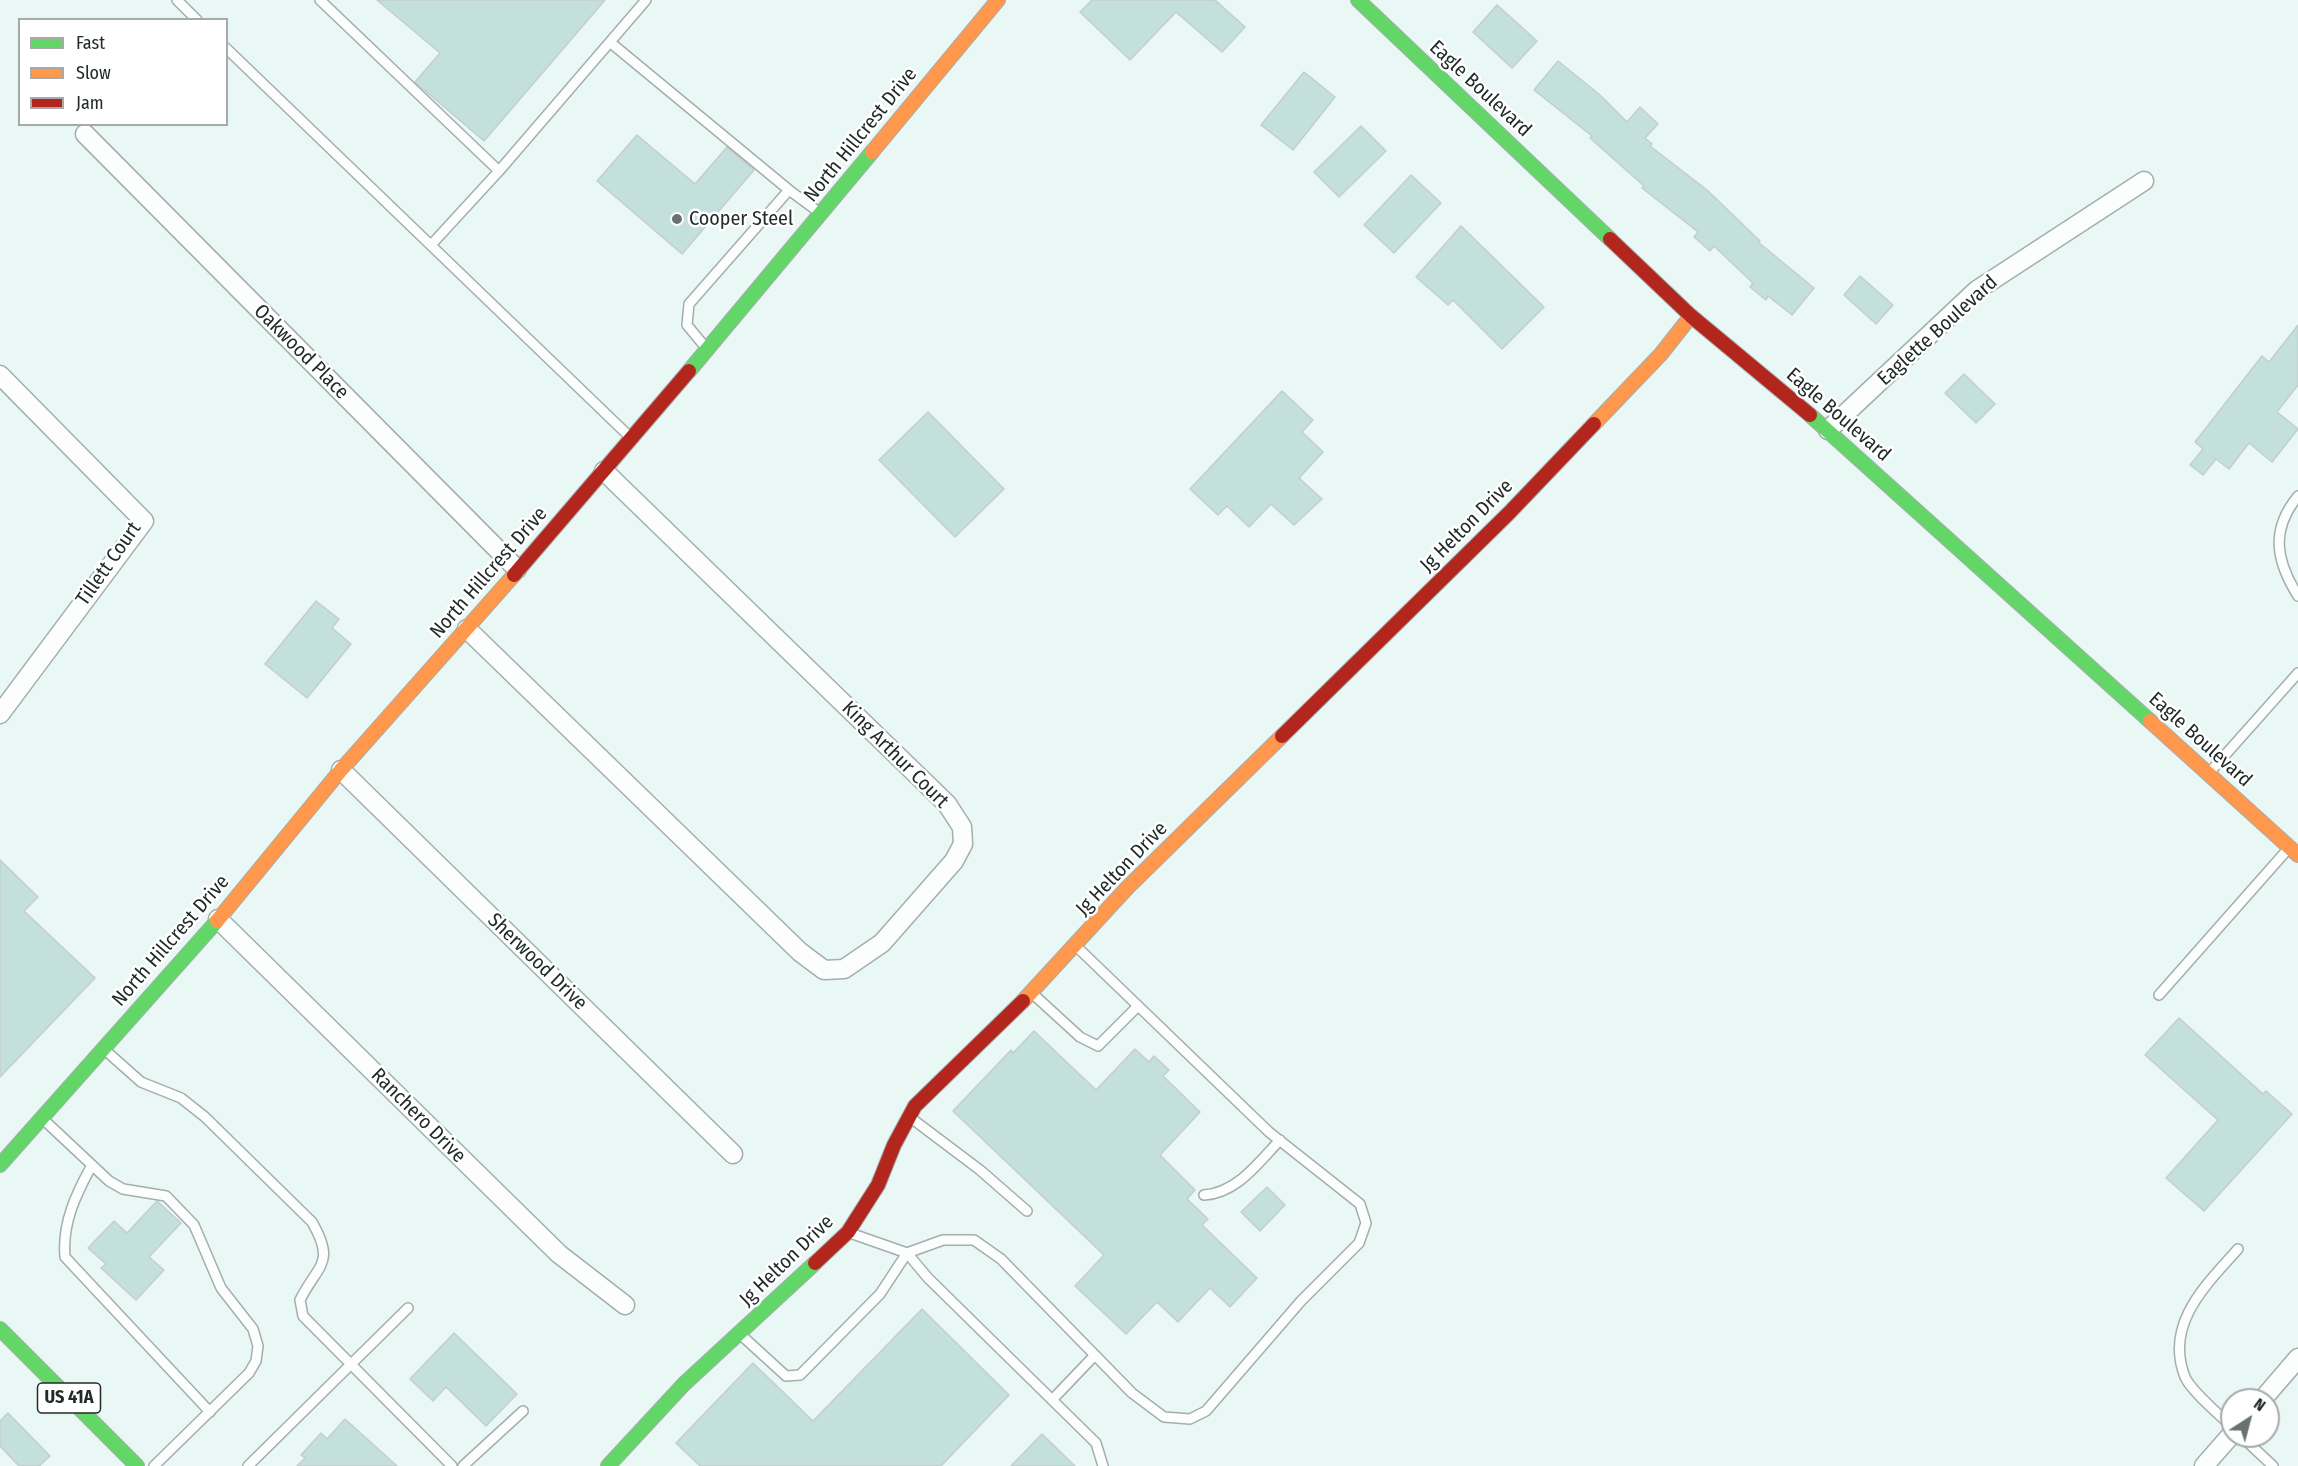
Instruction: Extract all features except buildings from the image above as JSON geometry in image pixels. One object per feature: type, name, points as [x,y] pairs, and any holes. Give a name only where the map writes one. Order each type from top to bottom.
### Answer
[{"type":"street","name":"North Hillcrest Drive","points":[[0,1165],[218,919],[341,770],[604,471],[998,0]]},
{"type":"street","name":"Eagle Boulevard","points":[[1358,0],[1691,316],[1828,430],[2294,851]]},
{"type":"street","name":"Oakwood Place","points":[[85,134],[517,570]]},
{"type":"street","name":"Eaglette Boulevard","points":[[1828,430],[1977,290],[2144,181]]},
{"type":"street","name":"Jg Helton Drive","points":[[608,1466],[684,1384],[848,1232],[878,1185],[894,1145],[915,1106],[1031,992],[1127,888],[1509,513],[1653,362],[1691,316]]},
{"type":"street","name":"Tillett Court","points":[[0,375],[144,521],[0,714]]},
{"type":"street","name":"King Arthur Court","points":[[467,629],[800,952],[824,970],[844,969],[882,943],[948,869],[963,844],[962,827],[946,804],[604,471]]},
{"type":"street","name":"Sherwood Drive","points":[[341,770],[733,1154]]},
{"type":"street","name":"Ranchero Drive","points":[[218,919],[559,1254],[625,1305]]},
{"type":"street","name":"US 41A","points":[[0,1329],[137,1466]]},
{"type":"street","points":[[2272,1388],[2298,1358]]},
{"type":"street","points":[[2204,1466],[2220,1448]]},
{"type":"lane","points":[[320,0],[499,171]]},
{"type":"lane","points":[[431,245],[499,171],[646,0]]},
{"type":"lane","points":[[180,1],[196,18]]},
{"type":"lane","points":[[610,43],[821,214]]},
{"type":"lane","points":[[228,50],[632,438]]},
{"type":"lane","points":[[707,350],[687,325],[689,304],[789,190]]},
{"type":"lane","points":[[2298,496],[2287,510],[2280,527],[2278,544],[2291,585],[2298,596]]},
{"type":"lane","points":[[2208,773],[2298,673]]},
{"type":"lane","points":[[2159,995],[2294,851]]},
{"type":"lane","points":[[740,1333],[786,1376],[800,1375],[880,1294],[908,1253],[943,1240],[974,1240],[1001,1259],[1132,1393],[1164,1417],[1190,1419],[1206,1411],[1301,1300],[1359,1243],[1366,1223],[1360,1204],[1280,1140],[1076,945]]},
{"type":"lane","points":[[1031,992],[1080,1037],[1098,1046],[1138,1006]]},
{"type":"lane","points":[[104,1048],[141,1082],[181,1098],[205,1117],[312,1222],[321,1238],[324,1264],[300,1300],[303,1316],[452,1466]]},
{"type":"lane","points":[[909,1117],[980,1170],[1027,1210]]},
{"type":"lane","points":[[42,1118],[109,1181],[123,1189],[166,1196],[194,1225],[221,1288],[253,1329],[258,1346],[256,1361],[249,1373],[154,1466]]},
{"type":"lane","points":[[1204,1195],[1220,1194],[1237,1184],[1280,1140]]},
{"type":"lane","points":[[92,1165],[73,1200],[64,1241],[65,1257],[210,1412]]},
{"type":"lane","points":[[848,1232],[908,1253],[928,1278],[1095,1443],[1103,1466]]},
{"type":"lane","points":[[2220,1414],[2185,1378],[2180,1342],[2185,1317],[2201,1291],[2238,1249]]},
{"type":"lane","points":[[248,1466],[408,1308]]},
{"type":"lane","points":[[1052,1400],[1095,1355]]},
{"type":"lane","points":[[463,1466],[523,1411]]},
{"type":"lane","points":[[2254,1448],[2273,1466]]},
{"type":"traffic: fast","points":[[1358,0],[1610,239]]},
{"type":"traffic: fast","points":[[689,371],[872,152]]},
{"type":"traffic: fast","points":[[1810,415],[2150,721]]},
{"type":"traffic: fast","points":[[0,1165],[217,921]]},
{"type":"traffic: fast","points":[[608,1466],[684,1384],[815,1263]]},
{"type":"traffic: fast","points":[[0,1329],[137,1466]]},
{"type":"traffic: slow","points":[[872,152],[998,0]]},
{"type":"traffic: slow","points":[[1594,424],[1661,354],[1691,316]]},
{"type":"traffic: slow","points":[[217,921],[341,770],[514,575]]},
{"type":"traffic: slow","points":[[2150,721],[2298,855]]},
{"type":"traffic: slow","points":[[1023,1001],[1127,888],[1282,736]]},
{"type":"traffic: jam","points":[[1610,239],[1691,316],[1810,415]]},
{"type":"traffic: jam","points":[[514,575],[689,371]]},
{"type":"traffic: jam","points":[[1282,736],[1509,513],[1594,424]]},
{"type":"traffic: jam","points":[[815,1263],[848,1232],[878,1185],[894,1145],[915,1106],[1023,1001]]},
{"type":"place","name":"Cooper Steel","points":[[677,219]]}]
